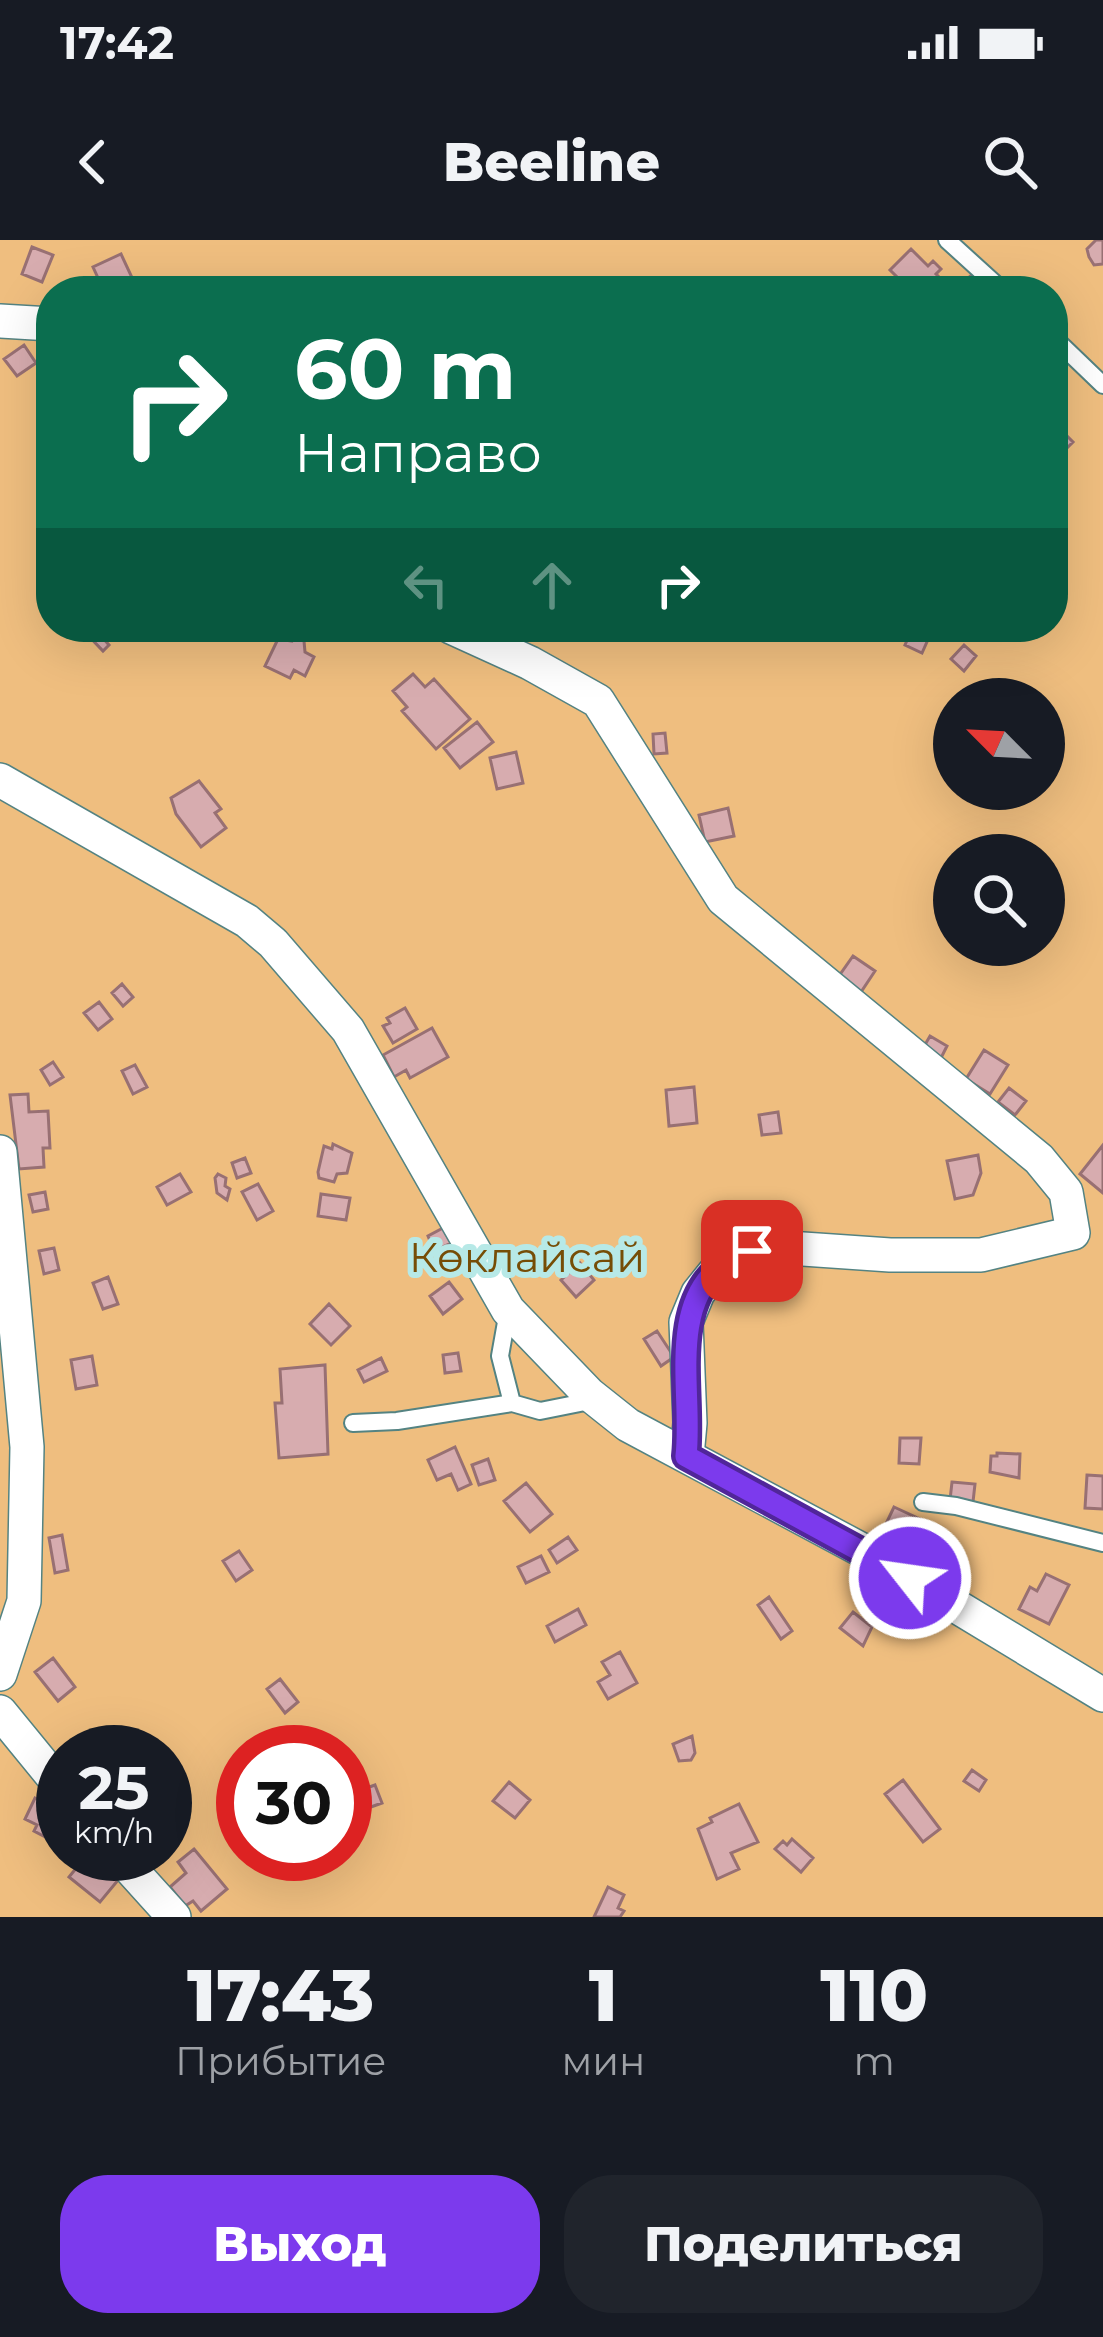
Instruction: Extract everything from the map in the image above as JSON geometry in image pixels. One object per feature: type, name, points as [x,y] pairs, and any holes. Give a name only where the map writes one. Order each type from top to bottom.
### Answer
[{"type":"street","points":[[0,321],[36,323]]},
{"type":"street","points":[[481,642],[598,701],[723,898],[1039,1159],[1066,1192],[1072,1233],[981,1256],[774,1247],[752,1251],[719,1268],[698,1293],[686,1322],[690,1423],[686,1456]]},
{"type":"street","points":[[0,780],[247,921],[273,943],[348,1030],[508,1310],[596,1400],[628,1425],[875,1557],[1103,1695]]},
{"type":"street","points":[[0,1152],[28,1447],[24,1601],[0,1674]]},
{"type":"street","points":[[0,1712],[36,1756]]},
{"type":"street","points":[[141,1881],[174,1917]]},
{"type":"lane","points":[[947,240],[987,276]]},
{"type":"lane","points":[[1068,351],[1103,385]]},
{"type":"lane","points":[[508,1310],[500,1356],[512,1402]]},
{"type":"lane","points":[[352,1424],[512,1402],[541,1411],[596,1400]]},
{"type":"lane","points":[[923,1502],[1103,1543]]},
{"type":"green space","name":"Көклайсай","points":[[0,240],[1103,240],[1103,1917],[0,1917]]},
{"type":"building","points":[[1103,240],[1103,264],[1094,265],[1087,249]]},
{"type":"building","points":[[32,247],[53,255],[44,276],[36,280],[22,274]]},
{"type":"building","points":[[911,249],[928,266],[933,261],[941,269],[938,276],[896,276],[890,270]]},
{"type":"building","points":[[121,254],[131,276],[97,276],[93,267]]},
{"type":"building","points":[[24,345],[36,363],[17,376],[4,359]]},
{"type":"building","points":[[277,642],[304,642],[305,652],[314,657],[305,676],[294,670],[290,678],[265,666]]},
{"type":"building","points":[[906,642],[927,642],[922,653]]},
{"type":"building","points":[[964,645],[976,656],[964,671],[951,659]]},
{"type":"building","points":[[413,674],[425,687],[434,679],[470,719],[436,749],[402,711],[407,707],[393,691]]},
{"type":"building","points":[[477,722],[493,742],[460,768],[444,748]]},
{"type":"building","points":[[665,733],[667,753],[654,754],[653,734]]},
{"type":"building","points":[[516,752],[523,783],[497,789],[490,758]]},
{"type":"building","points":[[199,781],[221,809],[215,813],[226,828],[201,847],[176,814],[171,798]]},
{"type":"building","points":[[728,808],[734,836],[705,842],[699,815]]},
{"type":"building","points":[[853,956],[875,971],[861,992],[839,976]]},
{"type":"building","points":[[122,984],[133,997],[123,1006],[112,993]]},
{"type":"building","points":[[99,1002],[112,1019],[98,1030],[84,1013]]},
{"type":"building","points":[[405,1008],[417,1029],[393,1043],[383,1026],[390,1023],[387,1018]]},
{"type":"building","points":[[432,1028],[448,1057],[410,1078],[406,1070],[394,1077],[383,1055]]},
{"type":"building","points":[[930,1036],[947,1046],[940,1060],[922,1050]]},
{"type":"building","points":[[984,1050],[1008,1065],[990,1094],[966,1079]]},
{"type":"building","points":[[53,1062],[63,1077],[50,1085],[41,1070]]},
{"type":"building","points":[[135,1065],[147,1087],[133,1094],[122,1071]]},
{"type":"building","points":[[694,1087],[697,1123],[669,1126],[666,1090]]},
{"type":"building","points":[[1009,1088],[1026,1101],[1015,1115],[998,1102]]},
{"type":"building","points":[[28,1094],[29,1112],[48,1111],[50,1148],[43,1148],[44,1167],[19,1169],[10,1095]]},
{"type":"building","points":[[778,1112],[781,1133],[762,1135],[759,1115]]},
{"type":"building","points":[[333,1144],[352,1153],[347,1173],[337,1174],[334,1182],[319,1178],[318,1172],[324,1146],[332,1149]]},
{"type":"building","points":[[1103,1145],[1103,1193],[1080,1174]]},
{"type":"building","points":[[978,1155],[981,1173],[973,1195],[955,1199],[947,1161]]},
{"type":"building","points":[[245,1158],[251,1173],[237,1178],[232,1163]]},
{"type":"building","points":[[180,1174],[191,1192],[167,1205],[157,1187]]},
{"type":"building","points":[[218,1174],[226,1178],[225,1186],[230,1189],[227,1200],[217,1193]]},
{"type":"building","points":[[258,1184],[273,1211],[257,1220],[242,1192]]},
{"type":"building","points":[[45,1192],[48,1209],[33,1212],[29,1195]]},
{"type":"building","points":[[321,1194],[350,1198],[346,1220],[318,1216]]},
{"type":"building","points":[[443,1228],[451,1243],[434,1251],[428,1236]]},
{"type":"building","points":[[54,1248],[59,1270],[44,1274],[39,1251]]},
{"type":"building","points":[[580,1263],[594,1280],[576,1297],[561,1280]]},
{"type":"building","points":[[108,1277],[118,1304],[103,1309],[93,1283]]},
{"type":"building","points":[[449,1282],[462,1299],[443,1314],[430,1296]]},
{"type":"building","points":[[329,1304],[350,1326],[331,1345],[310,1324]]},
{"type":"building","points":[[657,1331],[674,1357],[661,1366],[644,1339]]},
{"type":"building","points":[[458,1353],[461,1371],[445,1373],[443,1355]]},
{"type":"building","points":[[92,1356],[97,1385],[76,1389],[71,1360]]},
{"type":"building","points":[[381,1358],[387,1371],[364,1382],[358,1370]]},
{"type":"building","points":[[325,1365],[328,1454],[279,1458],[275,1403],[282,1403],[280,1369]]},
{"type":"building","points":[[900,1438],[921,1438],[919,1464],[899,1463]]},
{"type":"building","points":[[455,1447],[471,1484],[458,1490],[451,1474],[437,1480],[428,1460]]},
{"type":"building","points":[[1020,1454],[1019,1478],[990,1472],[991,1456]]},
{"type":"building","points":[[488,1459],[495,1480],[479,1485],[472,1465]]},
{"type":"building","points":[[1087,1475],[1103,1476],[1103,1509],[1085,1508]]},
{"type":"building","points":[[952,1482],[975,1484],[973,1502],[950,1500]]},
{"type":"building","points":[[526,1483],[552,1514],[530,1532],[504,1501]]},
{"type":"building","points":[[894,1507],[922,1520],[911,1543],[883,1530]]},
{"type":"building","points":[[62,1535],[68,1570],[55,1573],[49,1538]]},
{"type":"building","points":[[568,1537],[577,1550],[557,1563],[549,1550]]},
{"type":"building","points":[[239,1551],[252,1570],[236,1581],[223,1561]]},
{"type":"building","points":[[541,1556],[549,1572],[526,1583],[518,1567]]},
{"type":"building","points":[[1046,1574],[1069,1585],[1049,1624],[1019,1609],[1030,1587],[1037,1591]]},
{"type":"building","points":[[769,1597],[792,1631],[781,1639],[758,1605]]},
{"type":"building","points":[[578,1609],[586,1625],[555,1642],[547,1626]]},
{"type":"building","points":[[853,1612],[872,1627],[863,1646],[840,1628]]},
{"type":"building","points":[[620,1652],[637,1683],[608,1699],[598,1682],[610,1675],[602,1662]]},
{"type":"building","points":[[53,1658],[75,1687],[58,1701],[35,1672]]},
{"type":"building","points":[[280,1679],[298,1702],[285,1713],[267,1689]]},
{"type":"building","points":[[692,1736],[695,1753],[691,1760],[679,1761],[673,1744]]},
{"type":"building","points":[[972,1770],[986,1780],[979,1791],[964,1781]]},
{"type":"building","points":[[903,1780],[940,1829],[923,1842],[885,1794]]},
{"type":"building","points":[[509,1782],[530,1800],[515,1818],[493,1801]]},
{"type":"building","points":[[372,1786],[382,1803],[372,1807]]},
{"type":"building","points":[[35,1798],[36,1798],[36,1824],[25,1819]]},
{"type":"building","points":[[739,1804],[758,1842],[731,1853],[739,1869],[717,1879],[698,1829]]},
{"type":"building","points":[[792,1839],[813,1858],[801,1872],[775,1849]]},
{"type":"building","points":[[192,1851],[227,1889],[201,1911],[193,1901],[185,1906],[170,1887],[177,1881],[192,1881]]},
{"type":"building","points":[[74,1881],[117,1881],[100,1902]]},
{"type":"building","points":[[608,1887],[624,1895],[618,1908],[624,1911],[620,1917],[594,1917]]},
{"type":"route","points":[[752,1251],[719,1268],[698,1293],[686,1322],[690,1423],[686,1456],[910,1578]]}]
